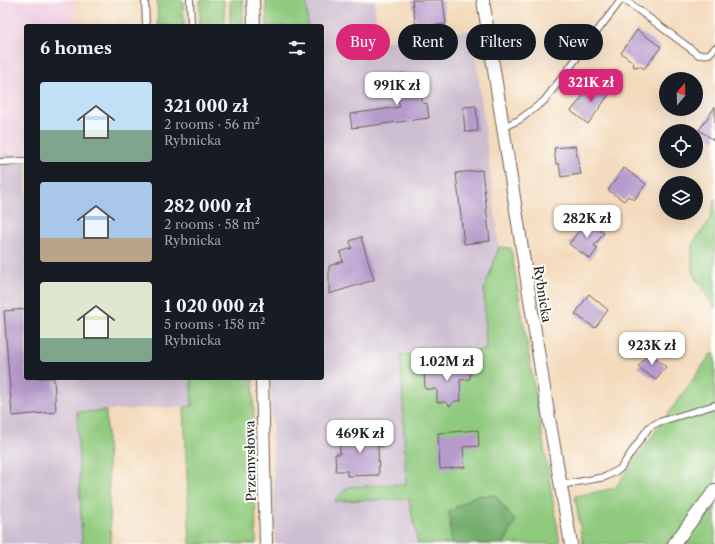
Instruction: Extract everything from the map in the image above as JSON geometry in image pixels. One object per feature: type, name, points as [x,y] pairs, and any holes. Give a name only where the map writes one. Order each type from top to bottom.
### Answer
[{"type":"street","points":[[253,0],[254,24]]},
{"type":"street","name":"Rybnicka","points":[[483,0],[571,544]]},
{"type":"street","name":"Przemysłowa","points":[[262,380],[266,544]]},
{"type":"street","points":[[674,544],[715,490]]},
{"type":"lane","points":[[145,0],[146,24]]},
{"type":"lane","points":[[190,0],[191,24]]},
{"type":"lane","points":[[503,127],[519,120],[544,102],[621,0]]},
{"type":"lane","points":[[625,0],[699,55],[709,54],[715,48]]},
{"type":"lane","points":[[0,162],[24,161]]},
{"type":"lane","points":[[561,485],[605,477],[620,469],[649,427],[659,422],[715,405]]},
{"type":"shaded area","points":[[0,0],[75,0],[76,24],[24,24],[24,154],[0,155]]},
{"type":"shaded area","points":[[306,0],[375,0],[376,24],[336,24],[336,60],[390,60],[390,40],[398,39],[398,60],[458,60],[458,32],[466,31],[466,60],[477,60],[499,247],[484,290],[487,350],[401,355],[406,484],[348,487],[335,501],[409,499],[418,544],[275,544],[271,380],[324,380],[324,24],[308,24]]},
{"type":"shaded area","points":[[24,154],[24,380],[191,380],[192,406],[77,412],[82,544],[0,544],[0,155]]},
{"type":"green space","points":[[157,0],[183,0],[184,24],[158,24]]},
{"type":"green space","points":[[200,0],[224,0],[225,24],[200,24]]},
{"type":"green space","points":[[230,0],[243,0],[243,24],[230,24]]},
{"type":"green space","points":[[266,0],[306,0],[308,24],[267,24]]},
{"type":"green space","points":[[715,198],[715,308],[692,273],[692,244],[709,221]]},
{"type":"green space","points":[[499,247],[511,248],[560,544],[418,544],[409,499],[334,501],[348,487],[406,484],[401,355],[486,350],[484,290]]},
{"type":"green space","points":[[711,354],[715,354],[715,544],[583,544],[575,496],[615,488]]},
{"type":"green space","points":[[191,380],[253,380],[256,544],[190,544],[184,407],[192,406]]},
{"type":"green space","points":[[106,411],[111,544],[82,544],[77,412]]},
{"type":"green space","points":[[495,495],[515,521],[504,544],[451,544],[449,512],[474,496]]},
{"type":"building","points":[[412,0],[443,0],[446,24],[416,24]]},
{"type":"building","points":[[637,30],[661,47],[644,69],[640,66],[634,67],[633,62],[621,53]]},
{"type":"building","points":[[404,73],[406,80],[417,77],[423,104],[427,103],[429,118],[352,128],[350,114],[400,107],[392,76]]},
{"type":"building","points":[[594,82],[610,93],[588,124],[571,111]]},
{"type":"building","points":[[476,106],[478,131],[465,132],[463,107]]},
{"type":"building","points":[[715,107],[715,141],[703,133],[703,124]]},
{"type":"building","points":[[575,146],[581,174],[561,177],[559,164],[556,164],[554,148]]},
{"type":"building","points":[[624,168],[646,184],[634,200],[628,196],[624,201],[608,190]]},
{"type":"building","points":[[482,170],[490,241],[464,244],[456,173]]},
{"type":"building","points":[[587,220],[604,233],[594,246],[598,248],[590,259],[569,244]]},
{"type":"building","points":[[361,237],[374,280],[329,294],[329,266],[343,261],[340,252],[352,248],[350,241]]},
{"type":"building","points":[[589,294],[608,310],[595,328],[575,314]]},
{"type":"building","points":[[24,309],[24,380],[54,380],[56,412],[12,416],[4,311]]},
{"type":"building","points":[[649,352],[666,367],[656,380],[638,367]]},
{"type":"building","points":[[455,364],[470,364],[470,379],[460,380],[461,401],[455,401],[450,406],[446,402],[437,402],[437,389],[425,389],[424,370],[455,369]]},
{"type":"building","points":[[478,430],[479,446],[463,447],[465,467],[440,469],[438,433]]},
{"type":"building","points":[[385,434],[385,446],[378,446],[379,475],[347,476],[347,471],[336,471],[335,454],[340,454],[339,435]]}]
